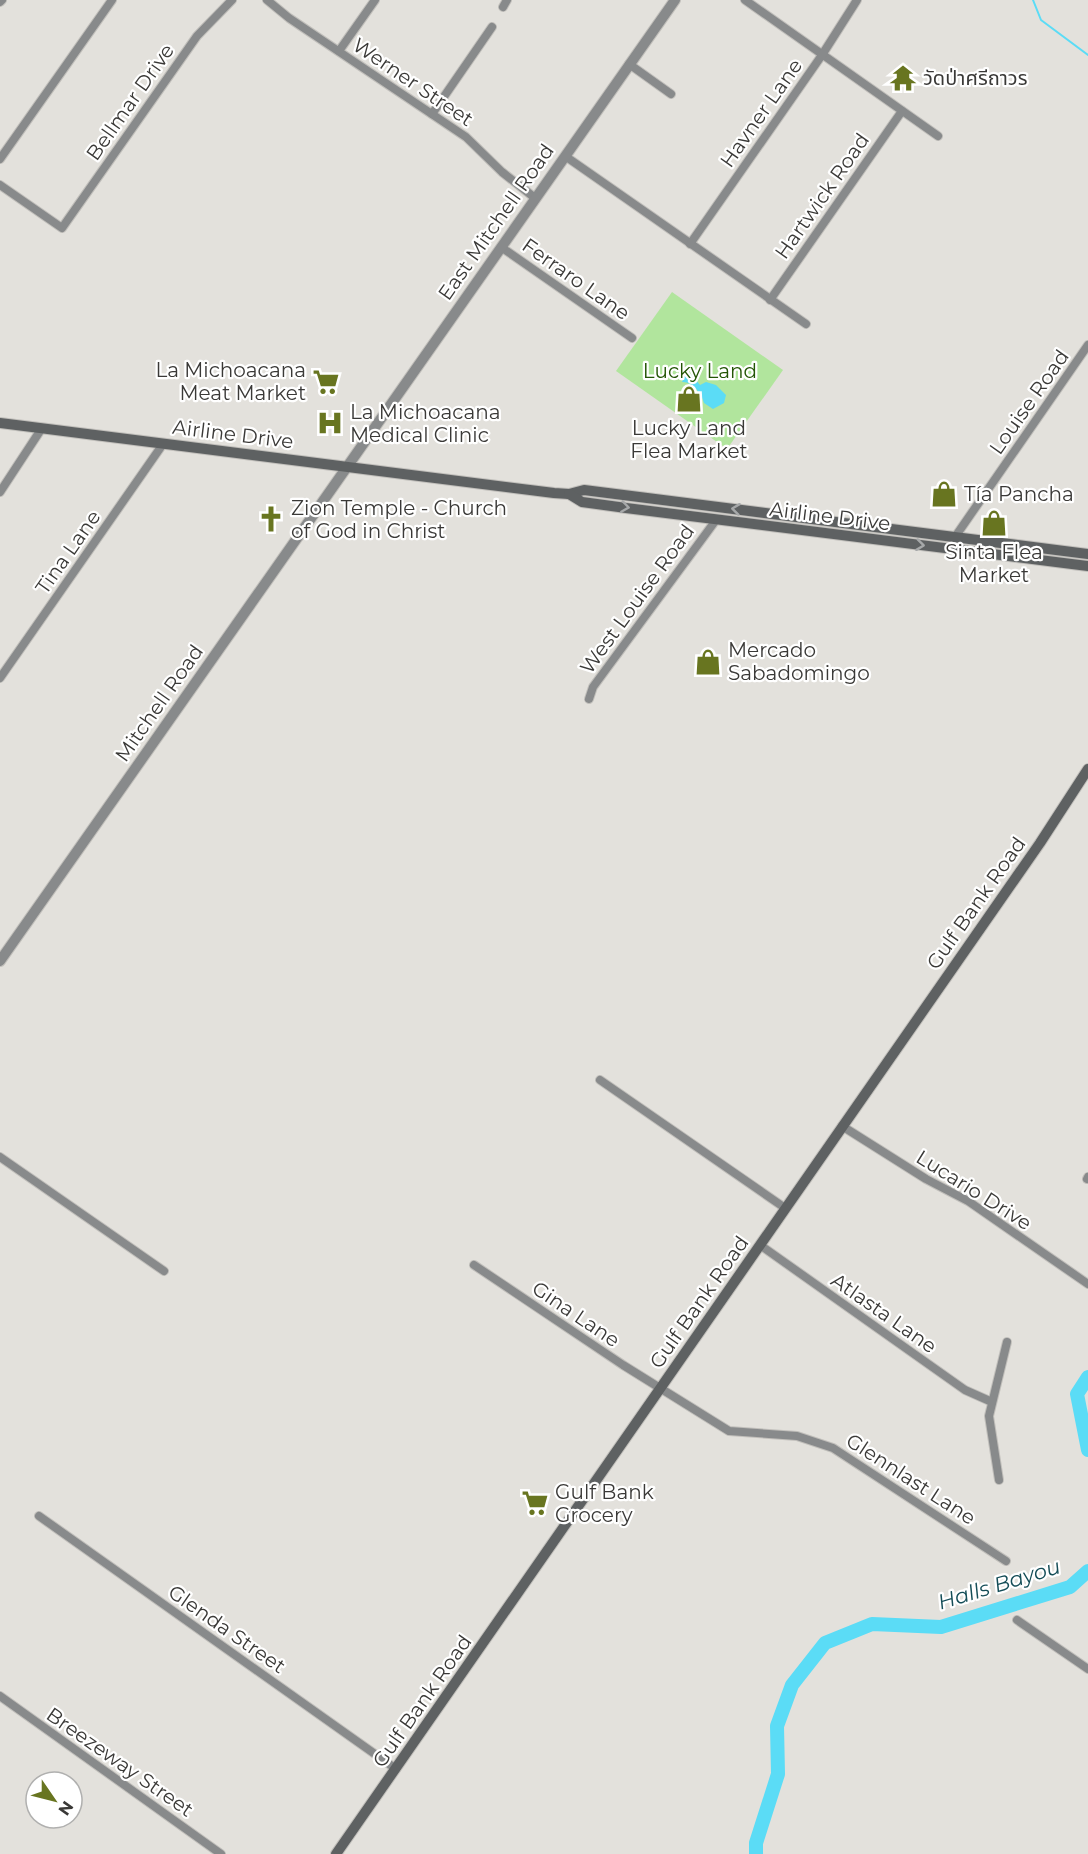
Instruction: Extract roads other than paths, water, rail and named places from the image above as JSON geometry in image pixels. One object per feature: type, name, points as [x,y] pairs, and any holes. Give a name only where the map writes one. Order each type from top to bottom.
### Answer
[{"type":"main road","name":"Airline Drive","points":[[0,423],[569,494],[582,501],[716,520],[1088,567]]},
{"type":"main road","name":"Airline Drive","points":[[569,494],[584,490],[1088,554]]},
{"type":"main road","points":[[706,505],[716,520]]},
{"type":"main road","name":"Gulf Bank Road","points":[[336,1854],[1040,843],[1088,769]]},
{"type":"street","points":[[0,159],[112,0]]},
{"type":"street","name":"Bellmar Drive","points":[[0,185],[62,228],[197,36],[232,0]]},
{"type":"street","name":"Werner Street","points":[[267,0],[289,18],[482,150],[502,172],[535,198]]},
{"type":"street","points":[[339,51],[375,0]]},
{"type":"street","name":"East Mitchell Road","points":[[348,465],[675,0]]},
{"type":"street","points":[[745,0],[938,136]]},
{"type":"street","name":"Havner Lane","points":[[690,244],[822,55],[857,0]]},
{"type":"street","points":[[432,114],[492,27]]},
{"type":"street","points":[[629,64],[671,94]]},
{"type":"street","name":"Hartwick Road","points":[[770,300],[902,111]]},
{"type":"street","points":[[565,156],[806,324]]},
{"type":"street","name":"Ferraro Lane","points":[[501,247],[632,338]]},
{"type":"street","name":"Louise Road","points":[[955,537],[1088,345]]},
{"type":"street","points":[[0,492],[42,428]]},
{"type":"street","name":"Tina Lane","points":[[0,678],[163,444]]},
{"type":"street","name":"Mitchell Road","points":[[0,961],[348,465]]},
{"type":"street","name":"West Louise Road","points":[[589,699],[588,695],[600,678],[716,520]]},
{"type":"street","points":[[600,1080],[785,1208]]},
{"type":"street","name":"Lucario Drive","points":[[842,1126],[926,1179],[968,1201],[1088,1284]]},
{"type":"street","points":[[0,1156],[164,1271]]},
{"type":"street","name":"Atlasta Lane","points":[[760,1245],[965,1390],[992,1402]]},
{"type":"street","name":"Gina Lane","points":[[474,1265],[623,1365],[662,1388]]},
{"type":"street","points":[[999,1480],[989,1416],[1007,1342]]},
{"type":"street","name":"Glennlast Lane","points":[[662,1388],[729,1431],[797,1436],[844,1453],[1006,1561]]},
{"type":"street","name":"Glenda Street","points":[[39,1516],[396,1769]]},
{"type":"street","points":[[1017,1620],[1088,1669]]},
{"type":"street","name":"Breezeway Street","points":[[0,1696],[221,1854]]},
{"type":"water","points":[[685,374],[692,375],[700,385],[706,382],[716,385],[726,395],[724,403],[713,409],[704,403],[696,389],[682,382]]},
{"type":"waterway","points":[[1033,0],[1041,20],[1088,55]]},
{"type":"waterway","name":"Halls Bayou","points":[[1088,1377],[1077,1394],[1088,1450]]},
{"type":"waterway","name":"Halls Bayou","points":[[756,1854],[756,1843],[778,1774],[777,1726],[792,1685],[825,1643],[872,1624],[941,1627],[1070,1587],[1088,1571]]},
{"type":"place","name":"วัดป่าศรีถาวร","points":[[903,78]]},
{"type":"place","name":"La Michoacana Meat Market","points":[[326,382]]},
{"type":"place","name":"Lucky Land Flea Market","points":[[689,399]]},
{"type":"place","name":"La Michoacana Medical Clinic","points":[[330,423]]},
{"type":"place","name":"Tía Pancha","points":[[944,494]]},
{"type":"place","name":"Zion Temple - Church of God in Christ","points":[[271,519]]},
{"type":"place","name":"Sinta Flea Market","points":[[994,523]]},
{"type":"place","name":"Mercado Sabadomingo","points":[[708,662]]},
{"type":"place","name":"Gulf Bank Grocery","points":[[535,1503]]},
{"type":"park label","name":"Lucky Land","points":[[700,371]]}]
